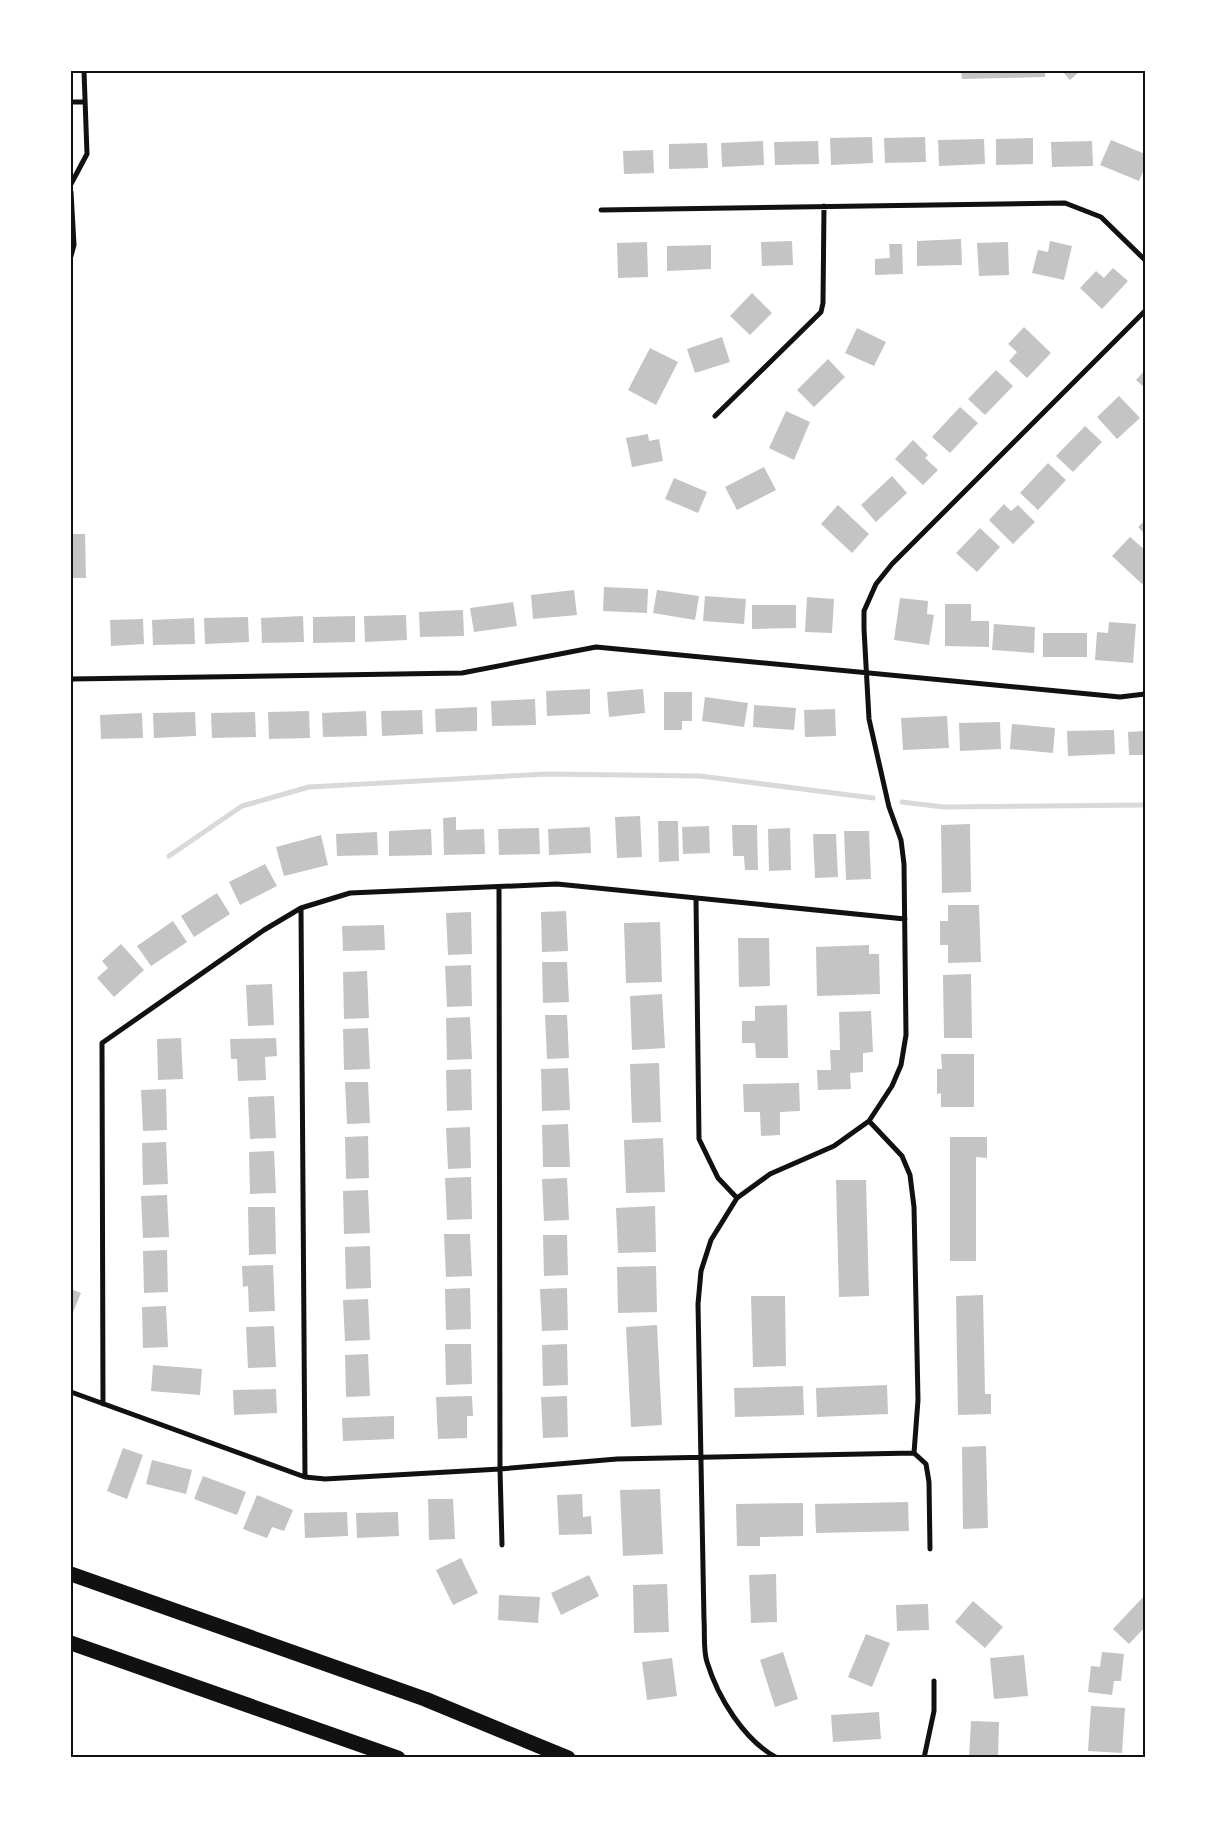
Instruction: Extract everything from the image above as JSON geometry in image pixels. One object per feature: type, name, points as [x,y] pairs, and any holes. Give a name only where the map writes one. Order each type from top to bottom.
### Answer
[{"type":"highway","points":[[71,1574],[425,1699],[568,1758]]},
{"type":"highway","points":[[71,1643],[398,1758]]},
{"type":"street","points":[[71,184],[87,154],[84,71]]},
{"type":"street","points":[[71,102],[85,102]]},
{"type":"street","points":[[71,192],[74,245],[71,256]]},
{"type":"street","points":[[601,210],[1065,203],[1101,217],[1145,260]]},
{"type":"street","points":[[715,416],[821,312],[823,303],[824,206]]},
{"type":"street","points":[[777,1758],[768,1753],[742,1728],[723,1699],[706,1661],[698,1304],[701,1271],[711,1240],[737,1198],[770,1174],[834,1146],[869,1120],[892,1086],[901,1065],[906,1035],[904,864],[901,840],[889,807],[869,719],[864,611],[876,584],[892,564],[1145,311]]},
{"type":"street","points":[[71,679],[462,673],[596,647],[1120,697],[1145,694]]},
{"type":"street","points":[[103,1404],[102,1043],[264,930],[301,908],[350,893],[557,884],[905,919]]},
{"type":"street","points":[[499,887],[500,1469],[502,1545]]},
{"type":"street","points":[[696,899],[699,1139],[718,1178],[737,1198]]},
{"type":"street","points":[[301,908],[306,1477]]},
{"type":"street","points":[[869,1120],[902,1156],[910,1175],[914,1207],[918,1400],[914,1453]]},
{"type":"street","points":[[71,1392],[306,1477],[325,1479],[500,1469],[617,1459],[914,1453],[926,1464],[929,1482],[930,1549]]},
{"type":"street","points":[[924,1758],[934,1710],[934,1681]]},
{"type":"building","points":[[961,71],[1045,71],[1045,77],[962,79]]},
{"type":"building","points":[[1062,71],[1080,71],[1070,80]]},
{"type":"building","points":[[872,137],[873,163],[831,165],[830,138]]},
{"type":"building","points":[[925,137],[926,162],[885,163],[884,138]]},
{"type":"building","points":[[1033,138],[1033,164],[996,165],[996,139]]},
{"type":"building","points":[[984,139],[985,164],[939,166],[938,140]]},
{"type":"building","points":[[1111,140],[1145,154],[1145,167],[1139,181],[1100,165]]},
{"type":"building","points":[[763,141],[764,165],[722,167],[721,143]]},
{"type":"building","points":[[818,141],[819,164],[775,165],[774,142]]},
{"type":"building","points":[[1092,141],[1093,166],[1052,167],[1051,142]]},
{"type":"building","points":[[707,143],[708,168],[669,169],[669,144]]},
{"type":"building","points":[[653,150],[654,173],[624,174],[623,151]]},
{"type":"building","points":[[961,239],[962,265],[917,266],[917,241]]},
{"type":"building","points":[[792,241],[793,265],[762,266],[761,242]]},
{"type":"building","points":[[1050,241],[1072,246],[1064,280],[1032,273],[1038,250],[1048,252]]},
{"type":"building","points":[[647,242],[648,277],[618,278],[617,243]]},
{"type":"building","points":[[1008,242],[1009,275],[979,276],[977,243]]},
{"type":"building","points":[[889,244],[902,244],[903,274],[875,275],[875,259],[890,258]]},
{"type":"building","points":[[711,245],[711,269],[667,271],[667,246]]},
{"type":"building","points":[[1113,268],[1128,281],[1102,309],[1080,288],[1096,271],[1104,278]]},
{"type":"building","points":[[752,293],[772,313],[750,335],[730,316]]},
{"type":"building","points":[[1024,327],[1051,353],[1027,378],[1009,361],[1017,352],[1008,344]]},
{"type":"building","points":[[857,328],[886,342],[874,366],[845,353]]},
{"type":"building","points":[[722,337],[730,362],[695,373],[687,349]]},
{"type":"building","points":[[650,348],[678,362],[656,405],[628,390]]},
{"type":"building","points":[[828,359],[845,377],[814,407],[797,390]]},
{"type":"building","points":[[996,370],[1013,386],[985,415],[968,399]]},
{"type":"building","points":[[1145,370],[1145,388],[1136,380]]},
{"type":"building","points":[[1119,396],[1140,418],[1117,439],[1097,417]]},
{"type":"building","points":[[960,407],[978,423],[950,453],[932,437]]},
{"type":"building","points":[[786,411],[810,422],[794,460],[769,448]]},
{"type":"building","points":[[1085,426],[1102,442],[1073,472],[1056,456]]},
{"type":"building","points":[[648,434],[649,441],[659,439],[663,461],[632,467],[626,438]]},
{"type":"building","points":[[913,440],[928,455],[925,458],[938,470],[923,485],[895,459]]},
{"type":"building","points":[[1048,463],[1066,480],[1038,510],[1020,493]]},
{"type":"building","points":[[764,467],[776,490],[737,510],[725,487]]},
{"type":"building","points":[[892,476],[907,493],[876,522],[861,505]]},
{"type":"building","points":[[674,478],[707,492],[698,513],[665,499]]},
{"type":"building","points":[[1004,504],[1011,511],[1018,505],[1035,522],[1013,544],[989,520]]},
{"type":"building","points":[[838,505],[869,534],[852,553],[821,524]]},
{"type":"building","points":[[1145,520],[1145,534],[1138,527]]},
{"type":"building","points":[[980,528],[1000,547],[977,572],[956,553]]},
{"type":"building","points":[[71,534],[85,534],[86,578],[71,578]]},
{"type":"building","points":[[1130,537],[1145,550],[1145,581],[1142,584],[1112,556]]},
{"type":"building","points":[[604,587],[648,589],[647,613],[603,611]]},
{"type":"building","points":[[574,590],[577,615],[533,619],[531,595]]},
{"type":"building","points":[[657,590],[699,596],[695,620],[653,613]]},
{"type":"building","points":[[705,596],[746,599],[744,624],[703,621]]},
{"type":"building","points":[[807,597],[834,599],[832,633],[805,632]]},
{"type":"building","points":[[900,598],[928,601],[927,614],[934,615],[929,645],[894,640]]},
{"type":"building","points":[[513,602],[517,626],[474,632],[470,608]]},
{"type":"building","points":[[945,604],[971,604],[971,621],[989,621],[989,647],[945,646]]},
{"type":"building","points":[[752,605],[796,605],[796,628],[752,629]]},
{"type":"building","points":[[463,610],[464,636],[420,637],[419,612]]},
{"type":"building","points":[[406,615],[407,640],[365,642],[364,616]]},
{"type":"building","points":[[303,616],[304,642],[262,643],[261,618]]},
{"type":"building","points":[[355,616],[355,642],[313,643],[313,617]]},
{"type":"building","points":[[248,617],[249,642],[205,644],[204,618]]},
{"type":"building","points":[[194,618],[195,644],[153,645],[152,620]]},
{"type":"building","points":[[143,619],[144,644],[111,646],[110,620]]},
{"type":"building","points":[[1109,622],[1136,624],[1133,663],[1095,660],[1097,632],[1108,633]]},
{"type":"building","points":[[994,624],[1035,627],[1034,653],[992,650]]},
{"type":"building","points":[[1043,633],[1087,633],[1087,657],[1043,657]]},
{"type":"building","points":[[590,689],[590,714],[547,716],[546,691]]},
{"type":"building","points":[[643,689],[645,713],[609,717],[607,692]]},
{"type":"building","points":[[664,692],[692,692],[692,721],[682,721],[682,730],[664,730]]},
{"type":"building","points":[[705,697],[748,703],[744,727],[702,721]]},
{"type":"building","points":[[535,699],[536,725],[492,726],[491,701]]},
{"type":"building","points":[[754,705],[796,708],[794,730],[753,727]]},
{"type":"building","points":[[477,707],[477,731],[436,732],[435,709]]},
{"type":"building","points":[[835,709],[836,736],[805,737],[804,710]]},
{"type":"building","points":[[422,710],[423,734],[382,736],[381,711]]},
{"type":"building","points":[[309,711],[310,738],[269,739],[268,712]]},
{"type":"building","points":[[366,711],[367,736],[323,737],[322,713]]},
{"type":"building","points":[[195,712],[196,736],[154,738],[153,713]]},
{"type":"building","points":[[255,712],[256,737],[212,738],[211,713]]},
{"type":"building","points":[[142,713],[143,738],[101,739],[100,715]]},
{"type":"building","points":[[947,716],[949,748],[903,750],[901,718]]},
{"type":"building","points":[[1000,722],[1001,749],[960,751],[959,723]]},
{"type":"building","points":[[1012,724],[1055,728],[1053,753],[1010,749]]},
{"type":"building","points":[[1114,730],[1115,754],[1068,756],[1067,731]]},
{"type":"building","points":[[1145,731],[1145,755],[1129,755],[1128,732]]},
{"type":"building","points":[[640,816],[642,857],[617,858],[615,817]]},
{"type":"building","points":[[456,817],[456,830],[484,829],[485,854],[444,855],[443,818]]},
{"type":"building","points":[[658,821],[678,821],[679,861],[659,862]]},
{"type":"building","points":[[970,824],[971,892],[942,893],[941,825]]},
{"type":"building","points":[[732,825],[757,825],[758,870],[745,870],[744,856],[733,856]]},
{"type":"building","points":[[709,826],[710,853],[683,854],[682,827]]},
{"type":"building","points":[[590,827],[591,853],[549,855],[548,829]]},
{"type":"building","points":[[539,828],[540,854],[499,855],[498,829]]},
{"type":"building","points":[[790,828],[791,870],[769,871],[768,829]]},
{"type":"building","points":[[431,829],[432,855],[389,856],[389,831]]},
{"type":"building","points":[[844,831],[869,831],[871,879],[846,880]]},
{"type":"building","points":[[377,832],[378,855],[337,856],[336,834]]},
{"type":"building","points":[[813,834],[836,834],[838,877],[815,878]]},
{"type":"building","points":[[321,835],[328,865],[284,876],[276,847]]},
{"type":"building","points":[[265,864],[277,886],[240,905],[229,882]]},
{"type":"building","points":[[217,893],[230,914],[194,937],[181,916]]},
{"type":"building","points":[[948,905],[979,905],[981,962],[948,963],[948,945],[940,945],[940,921],[948,921]]},
{"type":"building","points":[[566,911],[568,951],[542,952],[541,912]]},
{"type":"building","points":[[471,912],[472,954],[448,955],[446,913]]},
{"type":"building","points":[[173,921],[187,942],[151,966],[137,946]]},
{"type":"building","points":[[660,922],[662,982],[626,983],[624,923]]},
{"type":"building","points":[[384,925],[385,950],[343,951],[342,926]]},
{"type":"building","points":[[738,938],[769,938],[770,986],[739,987]]},
{"type":"building","points":[[121,944],[144,970],[114,997],[97,978],[108,968],[102,961]]},
{"type":"building","points":[[869,945],[869,954],[879,954],[880,994],[817,996],[816,947]]},
{"type":"building","points":[[542,962],[567,962],[569,1002],[543,1003]]},
{"type":"building","points":[[471,965],[472,1006],[447,1007],[445,966]]},
{"type":"building","points":[[367,971],[369,1018],[344,1019],[343,972]]},
{"type":"building","points":[[971,974],[972,1038],[944,1038],[943,975]]},
{"type":"building","points":[[272,984],[274,1025],[248,1026],[246,985]]},
{"type":"building","points":[[662,994],[665,1048],[632,1050],[630,996]]},
{"type":"building","points":[[787,1005],[788,1058],[756,1058],[755,1043],[742,1043],[742,1021],[755,1021],[755,1006]]},
{"type":"building","points":[[871,1011],[873,1052],[863,1053],[863,1072],[850,1073],[851,1089],[818,1090],[817,1070],[831,1070],[830,1050],[840,1050],[839,1012]]},
{"type":"building","points":[[545,1015],[567,1015],[569,1058],[547,1059]]},
{"type":"building","points":[[470,1017],[472,1059],[447,1060],[446,1018]]},
{"type":"building","points":[[368,1028],[370,1069],[344,1070],[343,1029]]},
{"type":"building","points":[[181,1038],[183,1079],[158,1080],[157,1039]]},
{"type":"building","points":[[276,1038],[277,1056],[265,1057],[266,1080],[238,1081],[237,1059],[231,1059],[230,1039]]},
{"type":"building","points":[[941,1054],[974,1054],[974,1107],[941,1107],[941,1093],[937,1094],[937,1069],[942,1069]]},
{"type":"building","points":[[659,1063],[661,1122],[632,1123],[630,1064]]},
{"type":"building","points":[[568,1068],[570,1110],[542,1111],[541,1069]]},
{"type":"building","points":[[471,1069],[472,1110],[447,1111],[446,1070]]},
{"type":"building","points":[[345,1082],[368,1082],[370,1123],[347,1124]]},
{"type":"building","points":[[799,1083],[800,1111],[780,1112],[780,1135],[761,1136],[760,1112],[744,1112],[743,1084]]},
{"type":"building","points":[[166,1089],[167,1130],[143,1131],[141,1090]]},
{"type":"building","points":[[274,1096],[276,1138],[250,1139],[248,1097]]},
{"type":"building","points":[[568,1124],[570,1167],[543,1167],[542,1125]]},
{"type":"building","points":[[470,1127],[471,1168],[448,1169],[446,1128]]},
{"type":"building","points":[[368,1136],[369,1178],[346,1179],[345,1137]]},
{"type":"building","points":[[950,1137],[987,1137],[987,1158],[976,1157],[976,1261],[950,1261]]},
{"type":"building","points":[[663,1138],[665,1192],[626,1193],[624,1140]]},
{"type":"building","points":[[166,1142],[168,1184],[143,1185],[142,1143]]},
{"type":"building","points":[[274,1151],[276,1193],[250,1194],[249,1152]]},
{"type":"building","points":[[471,1177],[472,1219],[447,1220],[445,1178]]},
{"type":"building","points":[[567,1178],[569,1220],[544,1221],[542,1179]]},
{"type":"building","points":[[836,1180],[866,1180],[869,1296],[839,1297]]},
{"type":"building","points":[[368,1190],[370,1233],[344,1234],[343,1191]]},
{"type":"building","points":[[167,1195],[169,1237],[143,1238],[141,1196]]},
{"type":"building","points":[[655,1206],[656,1252],[618,1253],[616,1208]]},
{"type":"building","points":[[248,1207],[275,1207],[276,1254],[249,1255]]},
{"type":"building","points":[[444,1234],[470,1234],[472,1276],[446,1277]]},
{"type":"building","points":[[543,1235],[567,1235],[568,1275],[544,1276]]},
{"type":"building","points":[[370,1246],[371,1288],[346,1289],[345,1247]]},
{"type":"building","points":[[167,1250],[168,1292],[144,1293],[143,1251]]},
{"type":"building","points":[[273,1265],[275,1311],[249,1312],[248,1286],[243,1287],[242,1266]]},
{"type":"building","points":[[656,1266],[657,1312],[618,1313],[617,1267]]},
{"type":"building","points":[[470,1288],[471,1329],[446,1330],[445,1289]]},
{"type":"building","points":[[567,1288],[568,1330],[542,1331],[540,1289]]},
{"type":"building","points":[[71,1289],[81,1293],[71,1317]]},
{"type":"building","points":[[983,1295],[985,1394],[991,1394],[991,1414],[958,1415],[956,1296]]},
{"type":"building","points":[[751,1296],[785,1296],[786,1366],[753,1367]]},
{"type":"building","points":[[368,1299],[370,1340],[345,1341],[343,1300]]},
{"type":"building","points":[[166,1306],[168,1347],[143,1348],[142,1307]]},
{"type":"building","points":[[657,1325],[662,1425],[631,1427],[626,1327]]},
{"type":"building","points":[[274,1326],[276,1367],[248,1368],[246,1327]]},
{"type":"building","points":[[445,1344],[471,1344],[472,1384],[446,1385]]},
{"type":"building","points":[[567,1344],[568,1385],[543,1386],[542,1345]]},
{"type":"building","points":[[368,1354],[370,1396],[346,1397],[345,1355]]},
{"type":"building","points":[[153,1365],[202,1369],[200,1395],[151,1391]]},
{"type":"building","points":[[887,1385],[888,1414],[817,1417],[816,1388]]},
{"type":"building","points":[[803,1386],[804,1415],[735,1417],[734,1388]]},
{"type":"building","points":[[276,1389],[277,1413],[234,1415],[233,1390]]},
{"type":"building","points":[[472,1396],[473,1416],[467,1416],[467,1438],[438,1439],[436,1397]]},
{"type":"building","points":[[567,1396],[568,1437],[543,1438],[541,1397]]},
{"type":"building","points":[[394,1416],[394,1439],[343,1441],[342,1418]]},
{"type":"building","points":[[986,1446],[988,1528],[963,1529],[962,1447]]},
{"type":"building","points":[[123,1448],[143,1455],[127,1499],[107,1491]]},
{"type":"building","points":[[152,1460],[192,1470],[186,1494],[146,1484]]},
{"type":"building","points":[[203,1476],[246,1492],[237,1515],[194,1499]]},
{"type":"building","points":[[660,1489],[663,1554],[623,1556],[620,1490]]},
{"type":"building","points":[[582,1494],[583,1517],[591,1516],[592,1534],[559,1535],[557,1495]]},
{"type":"building","points":[[257,1495],[293,1510],[284,1531],[272,1527],[267,1538],[243,1529]]},
{"type":"building","points":[[428,1499],[453,1499],[455,1539],[429,1540]]},
{"type":"building","points":[[908,1502],[909,1531],[816,1533],[815,1504]]},
{"type":"building","points":[[803,1503],[803,1536],[760,1537],[760,1546],[737,1546],[736,1504]]},
{"type":"building","points":[[347,1512],[348,1536],[305,1538],[304,1513]]},
{"type":"building","points":[[398,1512],[399,1536],[357,1538],[356,1513]]},
{"type":"building","points":[[461,1558],[478,1593],[453,1605],[436,1570]]},
{"type":"building","points":[[776,1574],[777,1622],[751,1623],[749,1575]]},
{"type":"building","points":[[589,1575],[599,1596],[561,1615],[551,1593]]},
{"type":"building","points":[[667,1584],[669,1632],[634,1633],[633,1585]]},
{"type":"building","points":[[499,1595],[540,1597],[538,1623],[498,1620]]},
{"type":"building","points":[[1145,1595],[1145,1627],[1129,1644],[1113,1629]]},
{"type":"building","points":[[973,1601],[1003,1627],[985,1648],[955,1622]]},
{"type":"building","points":[[928,1604],[929,1630],[897,1631],[896,1605]]},
{"type":"building","points":[[866,1634],[890,1643],[872,1687],[848,1677]]},
{"type":"building","points":[[783,1652],[798,1699],[775,1707],[760,1660]]},
{"type":"building","points":[[1102,1652],[1124,1654],[1121,1681],[1114,1681],[1112,1695],[1088,1692],[1091,1666],[1100,1667]]},
{"type":"building","points":[[1024,1655],[1028,1696],[994,1699],[990,1658]]},
{"type":"building","points":[[672,1658],[677,1696],[647,1700],[642,1662]]},
{"type":"building","points":[[1091,1706],[1125,1708],[1122,1753],[1088,1751]]},
{"type":"building","points":[[879,1712],[881,1739],[833,1742],[831,1715]]},
{"type":"building","points":[[971,1721],[999,1722],[998,1758],[969,1758]]},
{"type":"waterway","points":[[169,856],[242,806],[309,787],[546,774],[700,776],[873,798]]},
{"type":"waterway","points":[[902,802],[943,807],[1145,805]]}]
